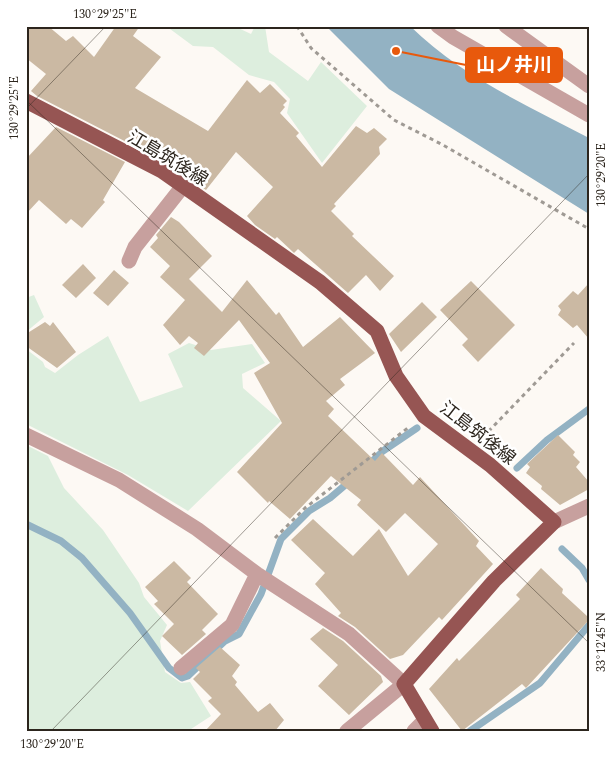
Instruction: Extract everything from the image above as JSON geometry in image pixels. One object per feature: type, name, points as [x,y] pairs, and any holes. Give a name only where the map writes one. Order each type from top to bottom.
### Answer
[{"type":"main road","name":"江島筑後線","points":[[26,101],[162,171],[320,282],[377,331],[396,376],[424,416],[490,465],[554,522]]},
{"type":"main road","points":[[429,725],[404,684],[494,581],[554,522]]},
{"type":"street","points":[[438,26],[453,37],[589,115]]},
{"type":"street","points":[[506,26],[589,86]]},
{"type":"street","points":[[129,261],[135,246],[183,186]]},
{"type":"street","points":[[26,435],[119,480],[197,528],[257,574],[349,634],[404,684],[346,731]]},
{"type":"street","points":[[554,522],[589,506]]},
{"type":"street","points":[[180,668],[232,625],[257,574]]},
{"type":"street","points":[[414,731],[429,725]]},
{"type":"path","points":[[297,26],[311,48],[394,120],[443,145],[589,229]]},
{"type":"path","points":[[470,450],[574,343]]},
{"type":"path","points":[[275,538],[305,508],[424,416]]},
{"type":"green space","points":[[166,26],[234,26],[251,34],[255,26],[265,26],[269,52],[308,81],[321,62],[367,106],[322,163],[287,113],[290,99],[274,82],[249,75],[213,47],[193,46]]},
{"type":"green space","points":[[34,295],[44,317],[26,332],[26,298]]},
{"type":"green space","points":[[108,336],[140,402],[183,387],[168,354],[189,343],[211,350],[252,344],[265,363],[242,374],[243,388],[281,421],[188,511],[128,475],[26,424],[26,349],[43,362],[45,367],[55,373],[78,355]]},
{"type":"green space","points":[[26,445],[48,456],[64,488],[103,530],[139,583],[144,597],[167,625],[160,641],[165,672],[181,683],[190,682],[211,716],[188,731],[26,731]]},
{"type":"water","points":[[326,26],[410,26],[430,44],[472,75],[589,138],[589,214],[389,89]]},
{"type":"building","points":[[26,26],[48,26],[66,41],[73,36],[94,57],[116,26],[140,26],[133,36],[161,57],[135,88],[208,131],[247,80],[260,93],[270,84],[287,101],[280,113],[299,133],[296,136],[322,167],[356,126],[367,133],[374,128],[387,139],[379,147],[380,154],[334,204],[336,206],[331,211],[354,234],[352,236],[394,276],[380,291],[366,275],[348,293],[298,249],[294,253],[277,237],[275,239],[255,225],[247,216],[273,187],[236,152],[206,190],[177,170],[178,167],[144,147],[140,149],[37,96],[31,91],[46,74],[26,58]]},
{"type":"building","points":[[56,127],[125,162],[103,200],[105,202],[82,228],[71,219],[66,224],[39,200],[26,214],[26,159]]},
{"type":"building","points":[[171,217],[179,222],[212,256],[189,279],[222,312],[247,280],[276,315],[279,312],[303,347],[340,317],[375,353],[340,379],[345,385],[326,401],[334,409],[328,416],[375,461],[382,453],[413,485],[420,477],[479,541],[476,546],[493,564],[442,620],[439,617],[403,655],[390,659],[355,627],[338,616],[341,613],[315,584],[325,573],[291,540],[313,519],[353,556],[379,529],[408,576],[438,544],[405,513],[386,532],[357,505],[361,500],[331,476],[290,519],[269,501],[268,503],[237,472],[282,423],[254,373],[270,363],[239,320],[204,356],[194,348],[198,343],[189,336],[180,345],[163,325],[185,300],[160,277],[170,266],[150,247],[158,238],[156,235]]},
{"type":"building","points":[[83,264],[96,278],[76,298],[62,285]]},
{"type":"building","points":[[114,270],[129,283],[108,306],[93,293]]},
{"type":"building","points":[[471,281],[515,325],[478,362],[462,345],[468,339],[440,310]]},
{"type":"building","points":[[589,283],[589,339],[577,325],[573,328],[558,315],[561,310],[558,306],[573,291],[578,295]]},
{"type":"building","points":[[422,302],[437,317],[401,352],[389,334]]},
{"type":"building","points":[[45,322],[50,326],[53,322],[76,352],[57,368],[26,346],[26,334]]},
{"type":"building","points":[[558,435],[575,452],[573,455],[580,462],[576,467],[589,482],[589,489],[560,505],[526,473],[530,467],[527,464]]},
{"type":"building","points":[[174,561],[191,578],[187,582],[218,614],[202,630],[206,634],[182,655],[162,636],[174,624],[154,604],[158,601],[145,587]]},
{"type":"building","points":[[541,568],[563,589],[562,593],[587,616],[588,621],[526,688],[522,684],[462,731],[429,689],[457,658],[459,661],[520,599],[516,595]]},
{"type":"building","points":[[323,628],[343,641],[381,676],[383,682],[349,715],[318,686],[338,665],[310,639]]},
{"type":"building","points":[[220,647],[240,665],[232,676],[237,682],[235,685],[258,712],[270,703],[284,720],[275,731],[205,731],[221,714],[208,701],[212,698],[193,679],[200,672],[196,668]]},
{"type":"waterway","points":[[517,468],[547,440],[589,409]]},
{"type":"waterway","points":[[367,466],[383,451],[417,428]]},
{"type":"waterway","points":[[26,524],[61,541],[82,558],[130,613],[169,668],[182,678],[188,676],[225,641],[239,634],[261,594],[281,539],[309,511],[330,498],[350,481]]},
{"type":"waterway","points":[[562,549],[582,568],[589,580]]},
{"type":"waterway","points":[[470,731],[540,683],[589,625]]},
{"type":"place","name":"山ノ井川","points":[[396,51]]}]
